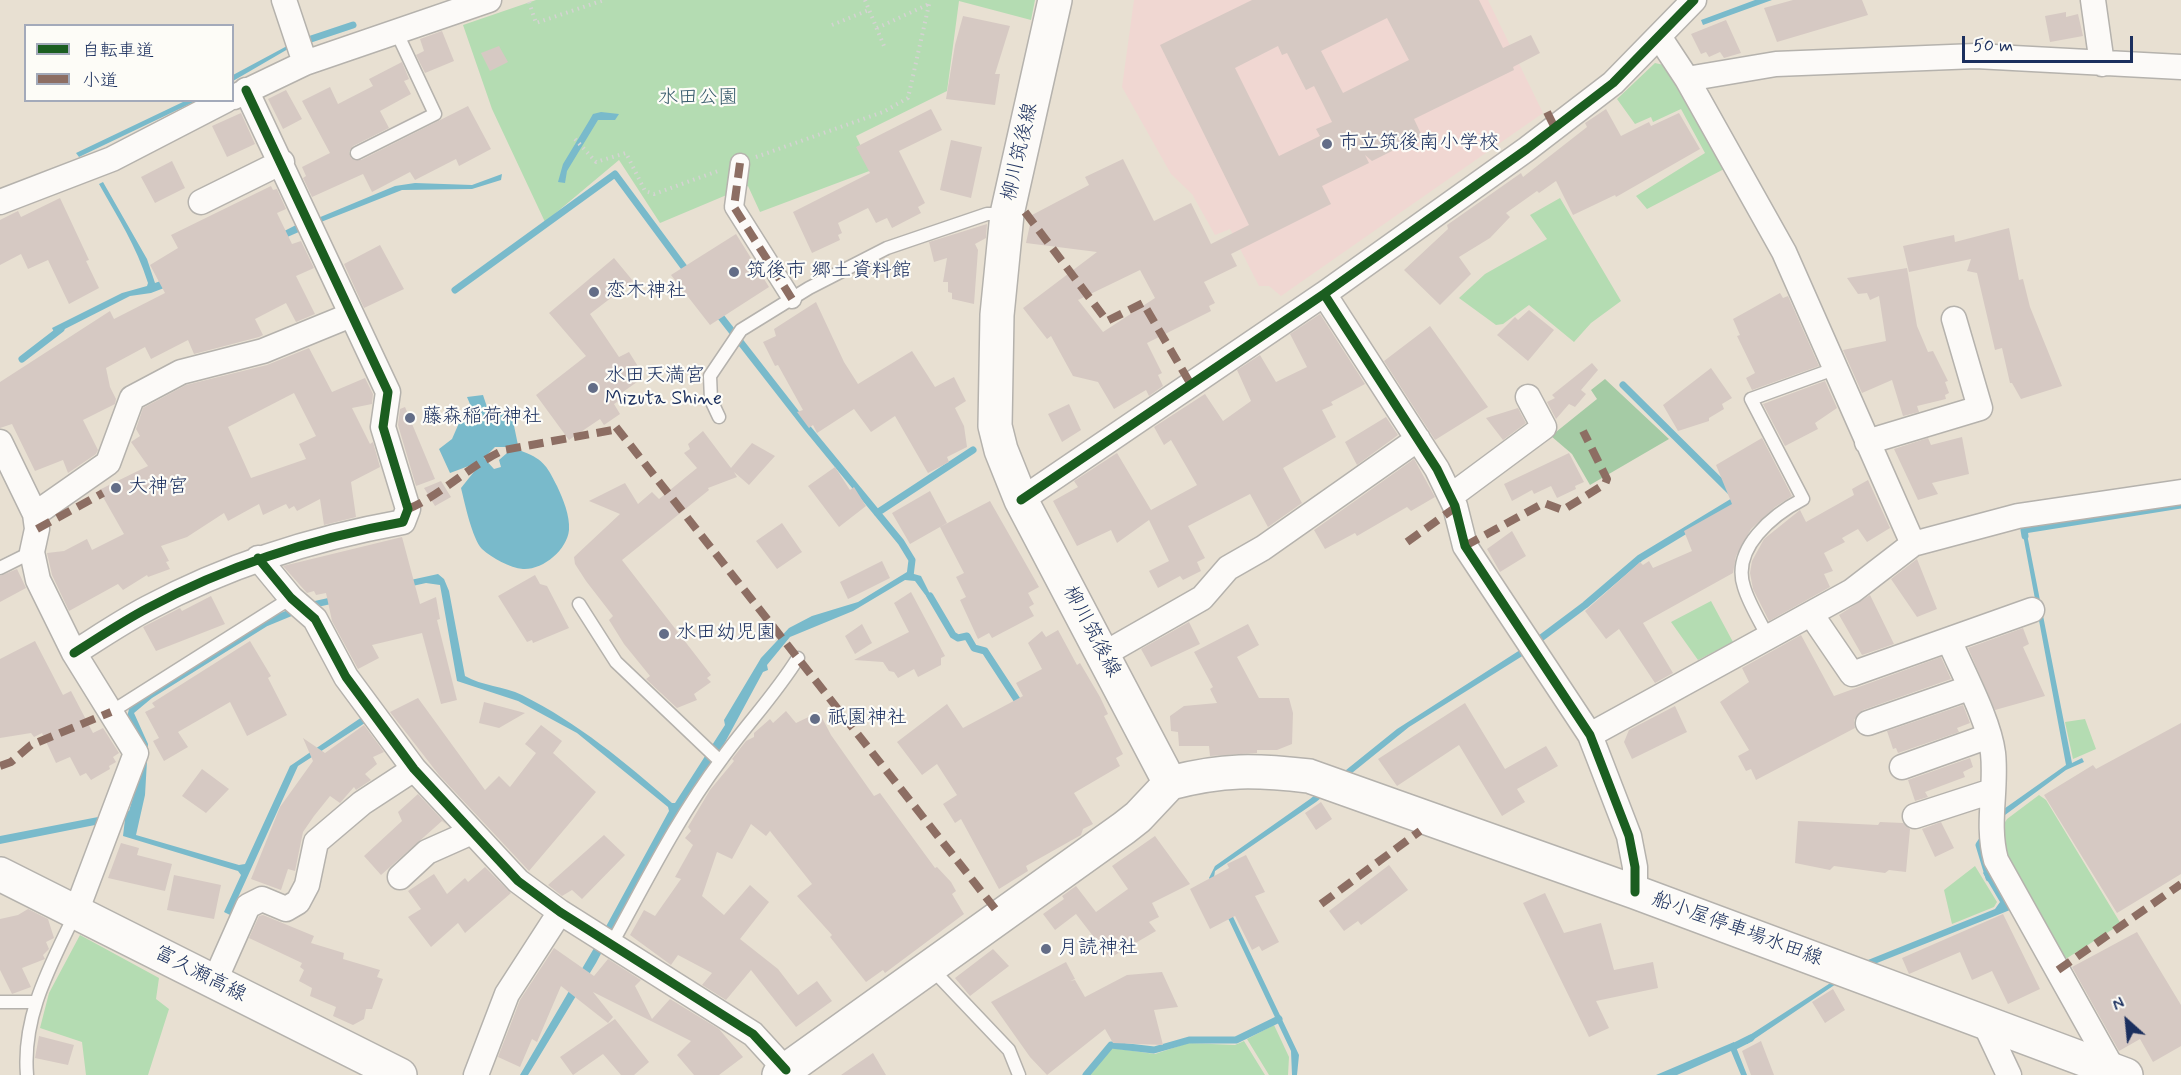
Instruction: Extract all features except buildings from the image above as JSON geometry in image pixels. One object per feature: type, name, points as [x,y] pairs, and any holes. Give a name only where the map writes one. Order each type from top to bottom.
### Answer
[{"type":"main road","name":"柳川筑後線","points":[[1056,0],[1007,214],[996,315],[995,426],[1001,450],[1021,500],[1170,783]]},
{"type":"main road","name":"船小屋停車場水田線","points":[[1170,783],[1210,772],[1260,770],[1309,776],[1635,892],[2120,1073]]},
{"type":"main road","points":[[783,1072],[1138,817],[1170,783]]},
{"type":"main road","name":"富久瀬高線","points":[[0,874],[400,1075]]},
{"type":"street","points":[[284,0],[305,63]]},
{"type":"street","points":[[74,653],[147,608],[258,558],[343,533],[403,522],[408,508],[383,427],[388,392],[282,162],[235,96],[305,63],[489,0]]},
{"type":"street","points":[[1021,500],[1324,294],[1536,142],[1613,83],[1660,39],[1694,0]]},
{"type":"street","points":[[2093,0],[2102,64]]},
{"type":"street","points":[[1660,39],[1687,80],[1784,252],[1912,544]]},
{"type":"street","points":[[1687,80],[1776,64],[1976,56],[2181,67]]},
{"type":"street","points":[[0,202],[112,159],[223,102]]},
{"type":"street","points":[[201,202],[282,162]]},
{"type":"street","points":[[740,163],[734,207],[792,299]]},
{"type":"street","points":[[1324,294],[1418,439],[1451,496],[1465,546],[1590,735],[1629,836],[1635,867],[1635,892]]},
{"type":"street","points":[[35,514],[108,463],[132,398],[181,372],[263,351],[351,315]]},
{"type":"street","points":[[1867,442],[1980,408],[1954,318]]},
{"type":"street","points":[[1451,496],[1544,427],[1528,397]]},
{"type":"street","points":[[1104,654],[1202,598],[1228,568],[1263,548],[1418,439]]},
{"type":"street","points":[[0,442],[35,514],[36,529],[32,552],[38,580],[74,653],[136,753],[76,912]]},
{"type":"street","points":[[1590,735],[1852,591],[1912,544],[2018,516],[2181,492]]},
{"type":"street","points":[[258,558],[291,598],[315,619],[346,677],[414,769],[518,881],[560,912],[753,1034],[783,1072]]},
{"type":"street","points":[[1811,614],[1852,674],[2032,610]]},
{"type":"street","points":[[1949,640],[1989,736],[1993,753],[1991,843],[1996,860],[2120,1073]]},
{"type":"street","points":[[1868,723],[1969,688]]},
{"type":"street","points":[[1902,766],[1989,736]]},
{"type":"street","points":[[220,969],[248,906],[262,899],[285,909],[298,902],[307,885],[316,842],[362,803],[414,769]]},
{"type":"street","points":[[1915,816],[1992,790]]},
{"type":"street","points":[[400,877],[427,852],[472,832]]},
{"type":"street","points":[[476,1075],[507,994],[560,912]]},
{"type":"street","points":[[1984,1022],[2008,1075]]},
{"type":"lane","points":[[357,153],[435,114],[396,31]]},
{"type":"lane","points":[[719,417],[711,400],[710,376],[741,330],[792,299],[887,248],[987,214],[1007,214]]},
{"type":"lane","points":[[1768,637],[1743,586],[1741,568],[1747,550],[1773,516],[1803,499],[1751,399],[1834,369]]},
{"type":"lane","points":[[0,568],[32,552]]},
{"type":"lane","points":[[111,712],[291,598]]},
{"type":"lane","points":[[579,604],[616,662],[720,761]]},
{"type":"lane","points":[[612,945],[670,836],[720,761],[782,684],[798,658]]},
{"type":"lane","points":[[27,1075],[25,1051],[34,1002],[76,912]]},
{"type":"lane","points":[[930,967],[1009,1050],[1019,1075]]},
{"type":"lane","points":[[0,1002],[34,1002]]},
{"type":"path","points":[[529,2],[536,23],[604,0]]},
{"type":"path","points":[[866,0],[884,46]]},
{"type":"path","points":[[877,28],[929,2]]},
{"type":"path","points":[[575,139],[596,162],[626,153],[645,191],[654,194],[883,112],[908,98],[929,2]]},
{"type":"path","points":[[832,25],[869,10]]},
{"type":"shaded area","name":"市立筑後南小学校","points":[[1134,0],[1488,0],[1543,113],[1281,296],[1269,286],[1259,286],[1230,229],[1215,235],[1192,194],[1171,174],[1122,87]]},
{"type":"green space","name":"水田公園","points":[[536,0],[1035,0],[1031,20],[959,1],[947,91],[856,136],[872,170],[760,212],[748,186],[660,223],[619,160],[545,222],[492,109],[463,25]]},
{"type":"green space","points":[[1655,63],[1668,66],[1726,168],[1647,209],[1636,196],[1705,153],[1681,109],[1653,122],[1651,117],[1635,124],[1617,99]]},
{"type":"green space","points":[[1560,198],[1621,301],[1591,323],[1574,342],[1529,305],[1503,324],[1496,325],[1459,298],[1485,274],[1547,239],[1530,215]]},
{"type":"green space","points":[[1605,379],[1669,439],[1590,485],[1572,454],[1551,436],[1597,399],[1591,390]]},
{"type":"green space","points":[[1711,601],[1733,642],[1698,660],[1671,622]]},
{"type":"green space","points":[[2085,719],[2096,749],[2073,759],[2065,722]]},
{"type":"green space","points":[[2039,795],[2046,800],[2121,924],[2064,960],[2004,850],[2002,827],[2007,819]]},
{"type":"green space","points":[[1975,866],[1997,902],[1994,907],[1952,924],[1944,890]]},
{"type":"green space","points":[[80,935],[159,978],[156,999],[169,1009],[148,1075],[86,1075],[82,1042],[40,1028],[49,993]]},
{"type":"green space","points":[[1274,1025],[1289,1057],[1288,1075],[1269,1075],[1247,1039]]},
{"type":"green space","points":[[1244,1041],[1265,1075],[1089,1075],[1112,1048],[1155,1054],[1188,1043],[1235,1045]]},
{"type":"water","points":[[1755,0],[1772,0],[1703,25],[1701,20]]},
{"type":"water","points":[[287,46],[288,49],[234,80],[234,74]]},
{"type":"water","points":[[183,102],[194,102],[79,157],[76,153]]},
{"type":"water","points":[[601,112],[619,114],[615,120],[598,120],[567,171],[565,183],[558,182],[563,164],[593,114]]},
{"type":"water","points":[[502,174],[501,180],[472,189],[402,190],[321,222],[318,218],[395,186],[415,183],[472,185]]},
{"type":"water","points":[[103,182],[147,259],[155,283],[251,248],[298,224],[301,231],[224,265],[151,293],[130,296],[55,334],[52,328],[122,293],[147,286],[148,283],[132,244],[99,184]]},
{"type":"water","points":[[483,395],[489,413],[505,413],[512,416],[519,450],[534,456],[543,463],[562,496],[568,519],[567,537],[564,545],[553,557],[538,566],[523,569],[507,565],[482,549],[475,537],[461,488],[477,468],[474,464],[450,473],[439,449],[452,439],[459,423],[475,416],[467,397]],"holes":[[[495,447],[506,447],[507,453],[499,460],[501,467],[494,469],[484,458]]]},
{"type":"water","points":[[2021,524],[2025,524],[2072,763],[2082,758],[2084,762],[2066,770],[2005,815],[2001,811],[2066,765]]},
{"type":"water","points":[[907,572],[921,576],[934,602],[932,604],[915,581],[905,580],[853,611],[790,637],[767,665],[768,670],[763,672],[723,746],[660,842],[596,963],[528,1075],[520,1075],[597,943],[669,811],[668,807],[577,733],[518,701],[457,681],[440,585],[426,583],[313,608],[310,602],[438,574],[444,579],[449,591],[465,676],[515,692],[543,706],[600,744],[672,803],[675,803],[725,725],[724,720],[761,658],[789,628],[812,616],[858,602]]},
{"type":"water","points":[[273,614],[277,620],[152,698],[134,713],[148,744],[145,795],[136,835],[239,865],[245,864],[290,766],[362,717],[368,721],[298,766],[230,915],[224,912],[241,875],[238,871],[123,836],[125,819],[0,844],[0,836],[129,811],[141,771],[127,717],[129,709],[138,698]]},
{"type":"water","points":[[1520,650],[1524,655],[1409,727],[1316,802],[1215,871],[1214,877],[1299,1055],[1297,1075],[1292,1075],[1291,1051],[1209,878],[1215,866],[1310,799],[1397,729]]},
{"type":"water","points":[[1987,868],[2010,910],[1872,965],[1836,984],[1747,1044],[1742,1040],[1863,962],[1995,909],[2000,902],[1983,873]]},
{"type":"water","points":[[1734,1042],[1747,1075],[1741,1075],[1731,1051],[1677,1075],[1656,1075]]},
{"type":"waterway","points":[[302,42],[353,25]]},
{"type":"waterway","points":[[455,290],[615,174],[689,274]]},
{"type":"waterway","points":[[717,312],[809,430],[901,542],[912,560],[910,576]]},
{"type":"waterway","points":[[22,359],[61,329]]},
{"type":"waterway","points":[[1533,644],[1585,605],[1640,558],[1734,501],[1734,495],[1623,385]]},
{"type":"waterway","points":[[877,513],[973,450]]},
{"type":"waterway","points":[[2025,536],[2024,530],[2181,505]]},
{"type":"waterway","points":[[930,596],[953,635],[958,638],[967,636],[974,648],[985,651],[1021,706]]},
{"type":"waterway","points":[[268,622],[297,610]]},
{"type":"waterway","points":[[1985,836],[1979,845],[1989,878]]},
{"type":"waterway","points":[[1086,1075],[1111,1045],[1154,1050],[1189,1040],[1236,1040],[1279,1019]]},
{"type":"waterway","points":[[1733,1047],[1751,1038]]},
{"type":"marked path","points":[[1547,112],[1555,128]]},
{"type":"marked path","points":[[740,163],[734,207],[792,299]]},
{"type":"marked path","points":[[1025,212],[1107,321],[1143,303],[1190,383]]},
{"type":"marked path","points":[[616,427],[1000,915]]},
{"type":"marked path","points":[[408,509],[433,496],[480,463],[504,450],[618,429]]},
{"type":"marked path","points":[[1465,546],[1544,503],[1563,510],[1605,484],[1607,479],[1583,431]]},
{"type":"marked path","points":[[37,529],[103,493]]},
{"type":"marked path","points":[[1407,542],[1456,507]]},
{"type":"marked path","points":[[0,766],[11,762],[31,745],[111,712]]},
{"type":"marked path","points":[[1321,904],[1420,831]]},
{"type":"marked path","points":[[2058,970],[2181,884]]},
{"type":"cycle path","points":[[1021,500],[1324,294],[1527,149],[1613,83],[1694,0]]},
{"type":"cycle path","points":[[74,653],[139,613],[209,579],[304,545],[403,522],[408,509],[383,427],[388,392],[246,90]]},
{"type":"cycle path","points":[[1324,294],[1437,469],[1455,506],[1465,546],[1590,735],[1629,836],[1635,867],[1635,892]]},
{"type":"cycle path","points":[[258,558],[291,598],[315,619],[346,677],[414,769],[518,881],[560,912],[753,1034],[786,1070]]},
{"type":"place","name":"市立筑後南小学校","points":[[1327,144]]},
{"type":"place","name":"筑後市 郷土資料館","points":[[734,272]]},
{"type":"place","name":"恋木神社","points":[[594,292]]},
{"type":"place","name":"水田天満宮 Mizuta Shine","points":[[593,388]]},
{"type":"place","name":"藤森稲荷神社","points":[[410,418]]},
{"type":"place","name":"大神宮","points":[[116,488]]},
{"type":"place","name":"水田幼児園","points":[[664,634]]},
{"type":"place","name":"祇園神社","points":[[815,719]]},
{"type":"place","name":"月読神社","points":[[1046,949]]}]
